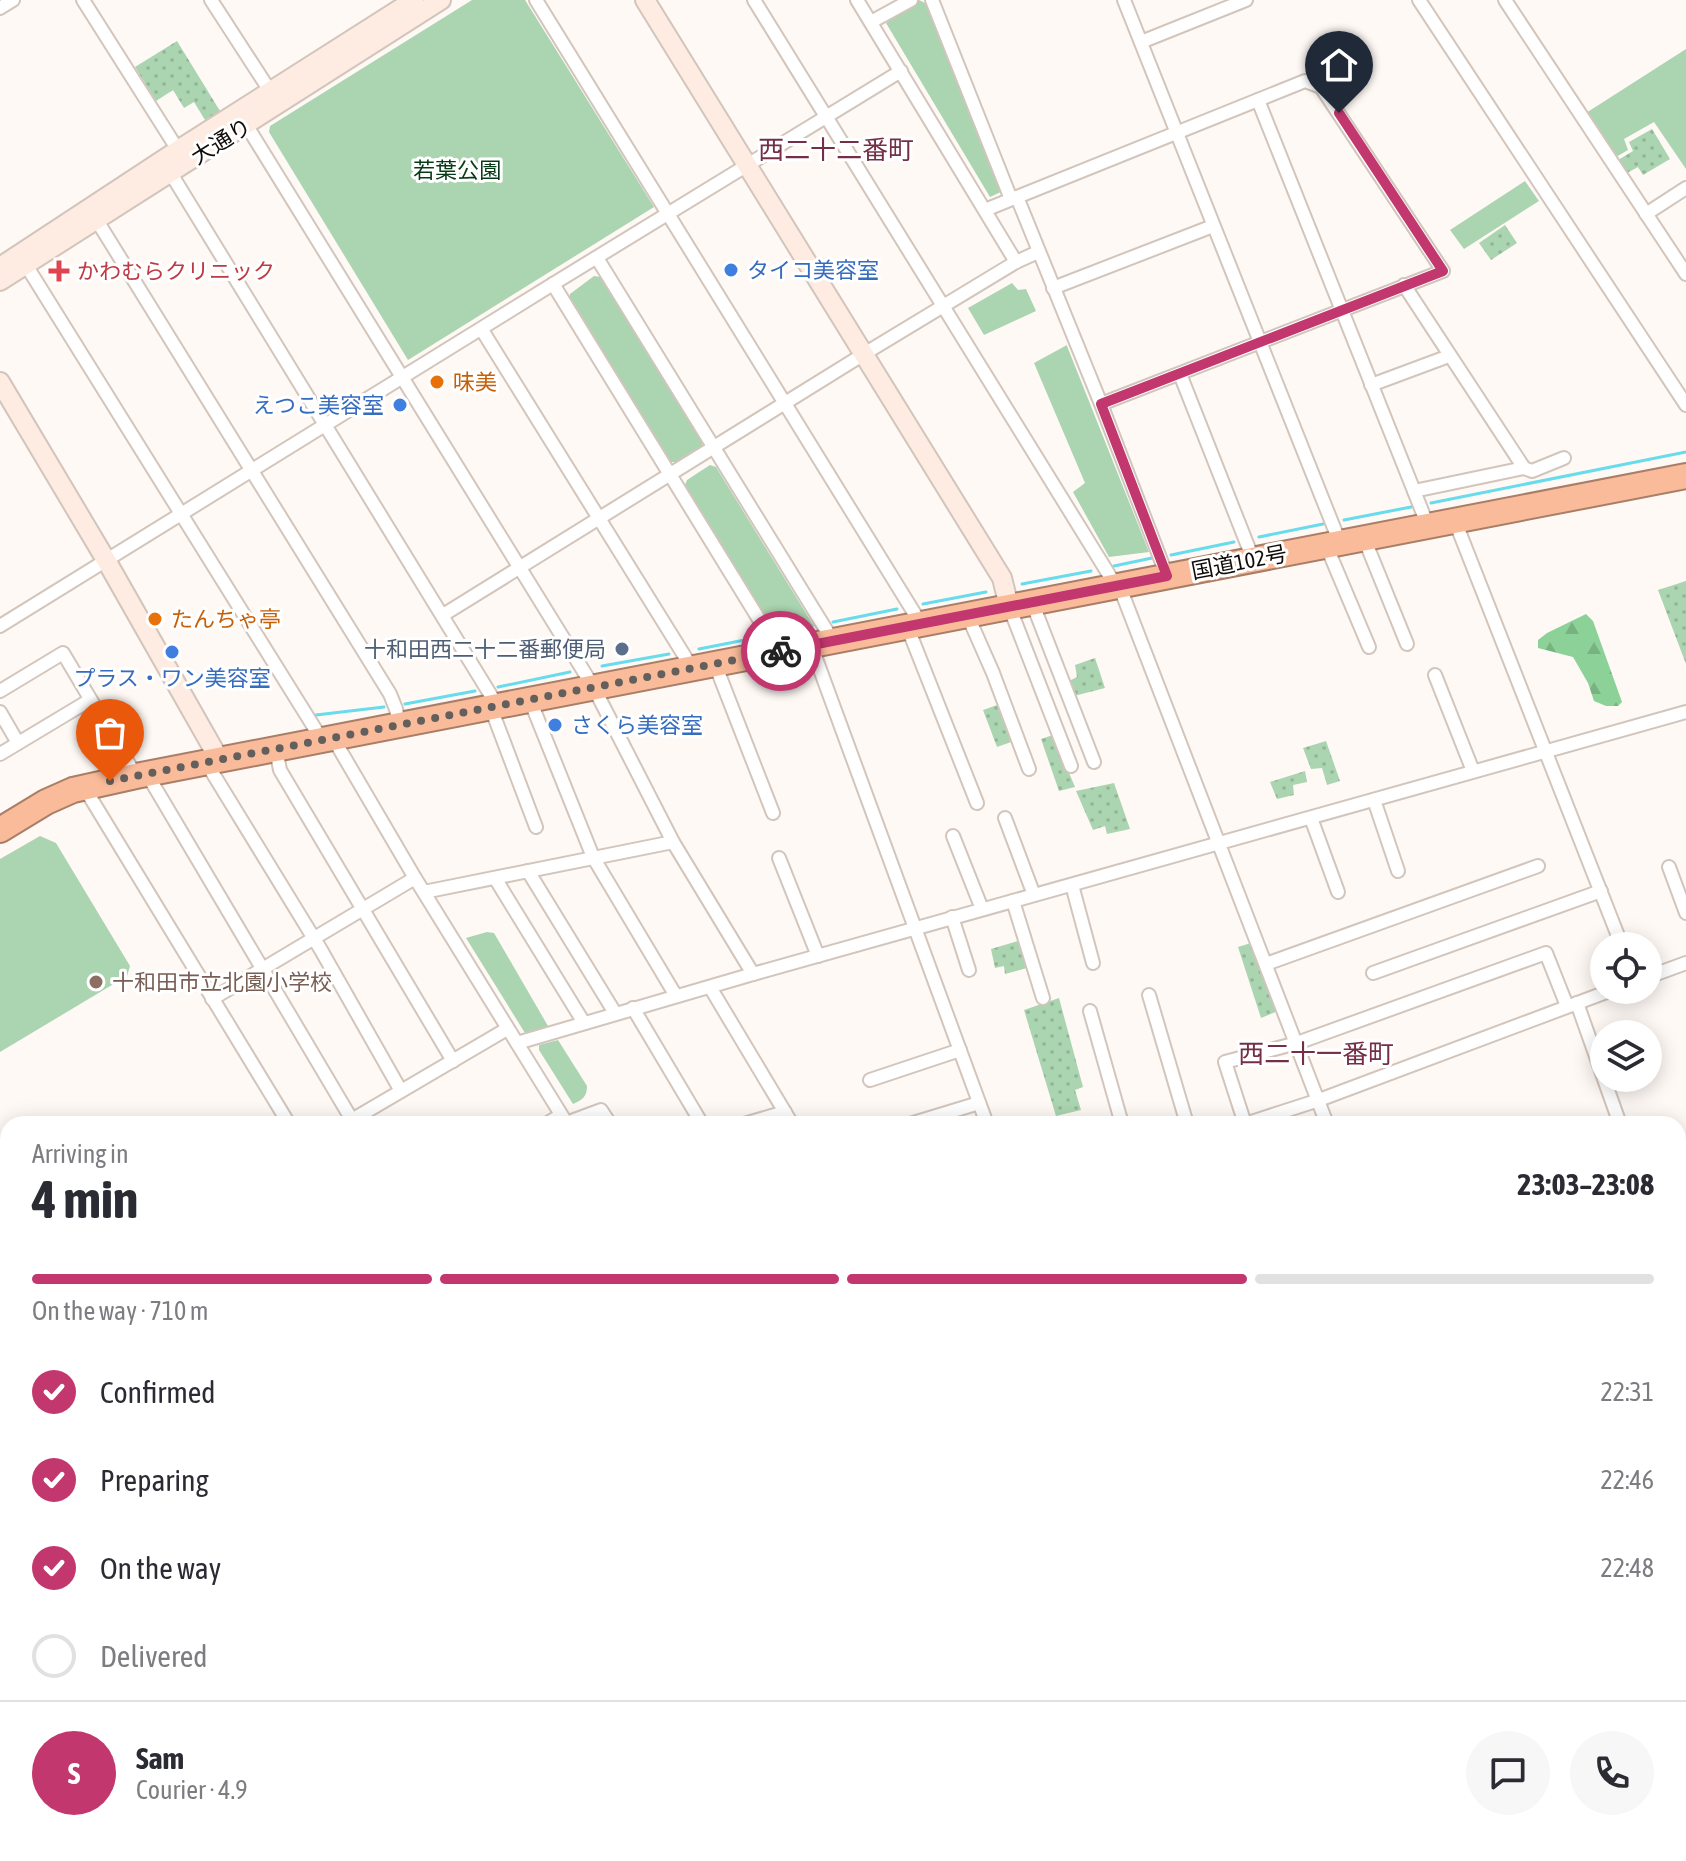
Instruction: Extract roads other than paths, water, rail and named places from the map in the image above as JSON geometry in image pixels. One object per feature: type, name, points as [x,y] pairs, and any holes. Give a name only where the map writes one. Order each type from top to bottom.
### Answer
[{"type":"highway","name":"国道102号","points":[[0,830],[46,802],[84,787],[1686,476]]},
{"type":"street","points":[[0,8],[13,0]]},
{"type":"street","points":[[83,0],[178,150]]},
{"type":"street","points":[[211,0],[270,91]]},
{"type":"street","name":"大通り","points":[[0,281],[170,172],[242,119],[270,91],[392,6],[414,0]]},
{"type":"street","name":"大通り","points":[[0,267],[178,150],[242,119],[441,0]]},
{"type":"street","points":[[536,0],[786,404],[914,625],[977,803]]},
{"type":"street","points":[[645,0],[1021,604],[1094,762]]},
{"type":"street","points":[[754,0],[1118,585],[1324,1116]]},
{"type":"street","points":[[857,0],[1016,262]]},
{"type":"street","points":[[871,22],[911,0]]},
{"type":"street","points":[[932,0],[1101,404],[1167,576]]},
{"type":"street","points":[[1124,0],[1343,542],[1369,647]]},
{"type":"street","points":[[1141,42],[1246,0]]},
{"type":"street","points":[[1419,0],[1686,405]]},
{"type":"street","points":[[1505,0],[1686,274]]},
{"type":"street","points":[[0,626],[901,71]]},
{"type":"street","points":[[985,210],[1305,81],[1321,87],[1443,271],[1101,404]]},
{"type":"street","points":[[1258,100],[1428,526]]},
{"type":"street","points":[[242,119],[594,688],[673,842],[753,974]]},
{"type":"street","points":[[170,172],[443,615],[495,707],[536,827]]},
{"type":"street","points":[[1646,214],[1686,188]]},
{"type":"street","points":[[96,219],[390,694],[399,725]]},
{"type":"street","points":[[1053,288],[1213,226]]},
{"type":"street","points":[[1673,254],[1686,246]]},
{"type":"street","points":[[443,615],[864,354],[1016,262],[1038,252]]},
{"type":"street","points":[[597,258],[713,448],[822,643],[914,929],[984,1116]]},
{"type":"street","points":[[26,265],[181,515],[424,892],[562,1116]]},
{"type":"street","points":[[553,284],[779,652]]},
{"type":"street","points":[[1404,285],[1524,468]]},
{"type":"street","points":[[482,330],[598,519],[704,666],[773,813]]},
{"type":"street","points":[[1371,385],[1449,356]]},
{"type":"street","points":[[1180,374],[1253,559]]},
{"type":"street","points":[[0,382],[106,560],[214,760],[212,772],[314,938],[401,1091]]},
{"type":"street","points":[[1414,491],[1524,468],[1532,471],[1564,458]]},
{"type":"street","points":[[1455,521],[1617,932]]},
{"type":"street","points":[[1343,542],[1407,644]]},
{"type":"street","points":[[1021,604],[1071,766]]},
{"type":"street","points":[[967,614],[1029,769]]},
{"type":"street","points":[[0,691],[63,653],[262,969],[345,1116]]},
{"type":"street","points":[[1435,675],[1473,771]]},
{"type":"street","points":[[0,754],[90,700]]},
{"type":"street","points":[[530,700],[593,857],[676,996]]},
{"type":"street","points":[[0,712],[18,743]]},
{"type":"street","points":[[517,1043],[952,917],[1686,712]]},
{"type":"street","points":[[276,749],[280,770],[453,1061]]},
{"type":"street","points":[[84,787],[284,1116]]},
{"type":"street","points":[[1374,800],[1398,871]]},
{"type":"street","points":[[1005,818],[1034,895]]},
{"type":"street","points":[[1311,818],[1338,892]]},
{"type":"street","points":[[953,836],[982,909]]},
{"type":"street","points":[[424,892],[673,842]]},
{"type":"street","points":[[779,858],[818,956]]},
{"type":"street","points":[[1266,964],[1538,866]]},
{"type":"street","points":[[1669,867],[1686,913]]},
{"type":"street","points":[[528,871],[615,1013]]},
{"type":"street","points":[[212,999],[415,878]]},
{"type":"street","points":[[495,878],[584,1023]]},
{"type":"street","points":[[1072,885],[1093,963]]},
{"type":"street","points":[[1373,973],[1601,891]]},
{"type":"street","points":[[1013,901],[1043,998]]},
{"type":"street","points":[[952,917],[969,970]]},
{"type":"street","points":[[1242,1116],[1225,1062],[1297,1043],[1546,953],[1572,1004],[1617,1116]]},
{"type":"street","points":[[1662,972],[1686,963]]},
{"type":"street","points":[[710,987],[787,1116]]},
{"type":"street","points":[[1149,995],[1185,1116]]},
{"type":"street","points":[[1270,1116],[1590,998]]},
{"type":"street","points":[[633,1008],[697,1116]]},
{"type":"street","points":[[1090,1011],[1120,1116]]},
{"type":"street","points":[[358,1116],[507,1029]]},
{"type":"street","points":[[870,1080],[960,1050]]},
{"type":"street","points":[[936,1116],[979,1103]]},
{"type":"street","points":[[581,1116],[601,1110],[605,1116]]},
{"type":"street","points":[[771,1116],[785,1112]]},
{"type":"waterway","points":[[1431,503],[1686,452]]},
{"type":"waterway","points":[[1344,520],[1411,507]]},
{"type":"waterway","points":[[1259,537],[1323,524]]},
{"type":"waterway","points":[[1171,555],[1234,542]]},
{"type":"waterway","points":[[1114,566],[1152,558]]},
{"type":"waterway","points":[[1022,584],[1091,571]]},
{"type":"waterway","points":[[923,604],[986,592]]},
{"type":"waterway","points":[[833,622],[897,609]]},
{"type":"waterway","points":[[785,632],[811,626]]},
{"type":"waterway","points":[[699,649],[760,637]]},
{"type":"waterway","points":[[602,666],[669,654]]},
{"type":"waterway","points":[[498,687],[570,672]]},
{"type":"waterway","points":[[405,704],[475,691]]},
{"type":"waterway","points":[[316,715],[384,707]]},
{"type":"place","name":"タイコ美容室","points":[[731,270]]},
{"type":"place","name":"かわむらクリニック","points":[[59,271]]},
{"type":"place","name":"味美","points":[[437,382]]},
{"type":"place","name":"えつこ美容室","points":[[400,405]]},
{"type":"place","name":"たんちゃ亭","points":[[155,619]]},
{"type":"place","name":"十和田西二十二番郵便局","points":[[622,649]]},
{"type":"place","name":"プラス・ワン美容室","points":[[172,652]]},
{"type":"place","name":"さくら美容室","points":[[555,725]]},
{"type":"place","name":"十和田市立北園小学校","points":[[96,982]]},
{"type":"district","name":"西二十二番町","points":[[836,150]]},
{"type":"district","name":"西二十一番町","points":[[1316,1054]]},
{"type":"park label","name":"若葉公園","points":[[457,170]]}]
